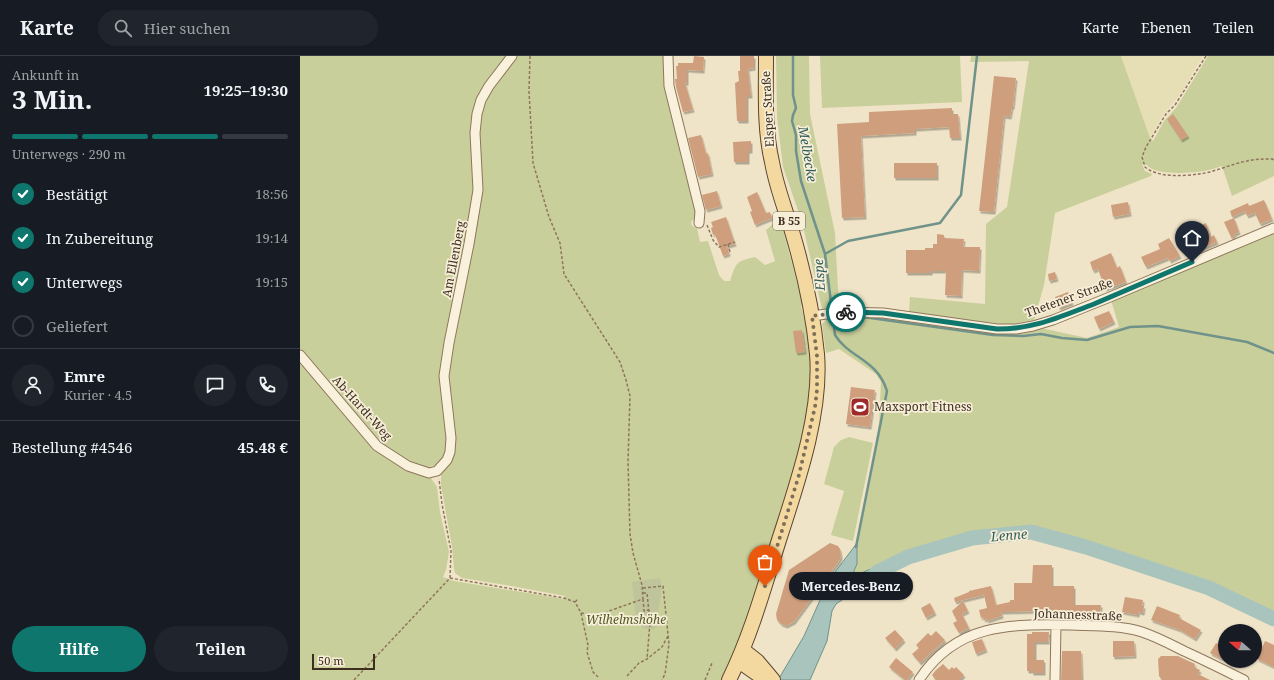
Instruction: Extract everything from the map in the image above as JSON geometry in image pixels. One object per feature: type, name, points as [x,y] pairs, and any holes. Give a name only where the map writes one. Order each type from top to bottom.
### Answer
[{"type":"main road","name":"Elsper Straße","points":[[729,680],[751,632],[784,525],[812,423],[817,390],[817,315],[803,273],[769,150],[767,125],[766,56]]},
{"type":"main road","points":[[743,650],[749,673],[765,680]]},
{"type":"main road","points":[[749,673],[772,680]]},
{"type":"street","name":"Am Ellenberg","points":[[437,471],[447,460],[450,452],[451,438],[444,376],[449,343],[470,244],[478,190],[476,133],[477,114],[481,100],[489,86],[512,56]]},
{"type":"street","points":[[668,56],[669,86],[703,223]]},
{"type":"street","name":"Thetener Straße","points":[[817,315],[841,312],[883,313],[997,329],[1016,329],[1033,326],[1053,320],[1110,297],[1274,228]]},
{"type":"street","name":"Ab-Hardt-Weg","points":[[300,355],[377,446],[408,466],[429,473],[437,471]]},
{"type":"street","name":"Johannesstraße","points":[[919,680],[926,670],[946,650],[966,637],[992,628],[1031,624],[1114,626],[1144,632],[1244,680]]},
{"type":"street","points":[[1055,680],[1056,625]]},
{"type":"path","points":[[530,56],[529,91],[533,163],[549,217],[560,243],[564,274],[620,362],[630,396],[628,462],[630,534],[633,553],[643,588],[644,611],[649,610]]},
{"type":"path","points":[[1206,56],[1175,105],[1166,114],[1146,147],[1142,157],[1145,167],[1152,172],[1175,175],[1199,174],[1253,159],[1274,160]]},
{"type":"path","points":[[703,223],[719,247],[734,242]]},
{"type":"path","points":[[728,244],[730,252]]},
{"type":"path","points":[[355,679],[450,578],[451,551],[437,471]]},
{"type":"path","points":[[450,578],[539,593],[564,598],[575,602],[581,613],[588,645],[587,652],[593,672],[598,677]]},
{"type":"path","points":[[643,588],[663,586],[669,644],[665,674],[662,680]]},
{"type":"path","points":[[643,593],[648,593],[650,622],[647,659]]},
{"type":"path","points":[[581,613],[601,616],[609,611],[643,599]]},
{"type":"path","points":[[575,602],[579,600]]},
{"type":"path","points":[[627,676],[639,663],[647,659],[662,647],[668,636]]},
{"type":"path","points":[[705,680],[712,663]]},
{"type":"shaded area","points":[[1121,56],[1203,56],[1181,93],[1163,115],[1150,138]]},
{"type":"green space","name":"Wilhelmshöhe","points":[[300,56],[664,56],[696,210],[696,217],[691,222],[692,226],[697,228],[700,242],[708,241],[719,275],[724,281],[730,281],[738,264],[744,260],[755,257],[765,265],[775,261],[766,230],[780,218],[803,305],[801,306],[811,366],[810,402],[806,426],[799,450],[726,680],[300,680],[300,357],[375,445],[429,475],[437,487],[440,512],[449,552],[446,570],[443,577],[454,581],[564,599],[565,596],[462,578],[455,573],[441,485],[441,472],[438,465],[424,468],[395,454],[381,443],[363,425],[300,350]]},
{"type":"green space","points":[[776,56],[809,56],[810,114],[835,233],[839,308],[822,309],[802,222],[783,167],[777,117]]},
{"type":"green space","points":[[820,56],[960,56],[962,102],[822,108]]},
{"type":"green space","points":[[971,56],[1121,56],[1150,138],[1153,141],[1164,121],[1176,108],[1208,56],[1274,56],[1274,176],[1232,196],[1222,166],[1211,170],[1174,173],[1157,171],[1147,165],[1142,164],[1145,171],[1152,174],[1151,176],[1055,213],[1044,285],[1034,320],[1008,325],[909,312],[910,297],[985,304],[986,224],[1007,207],[1029,61],[970,62]]},
{"type":"green space","points":[[1274,233],[1274,615],[1038,532],[993,537],[902,563],[868,570],[851,578],[857,564],[857,543],[870,482],[879,425],[881,382],[876,374],[839,349],[826,353],[822,324],[827,319],[869,317],[914,321],[1001,334],[1016,334],[1041,328],[1087,338],[1119,327],[1111,300]]},
{"type":"green space","points":[[849,437],[873,443],[853,541],[831,535],[844,491],[824,484],[834,447],[841,440]]},
{"type":"green space","points":[[660,578],[662,589],[655,629],[645,629],[636,622],[632,582]]},
{"type":"water","points":[[857,543],[857,564],[851,578],[868,570],[902,563],[882,579],[863,586],[836,604],[832,611],[827,641],[810,680],[778,680],[804,636],[829,580]]},
{"type":"building","points":[[694,56],[704,57],[703,71],[687,70],[687,83],[685,83],[693,110],[683,112],[676,87],[676,66],[678,66],[678,63],[693,63]]},
{"type":"building","points":[[740,56],[754,56],[754,68],[748,69],[751,96],[747,96],[747,121],[737,121],[735,83],[739,81],[738,71],[740,71]]},
{"type":"building","points":[[994,76],[1016,78],[1013,107],[1010,117],[1004,116],[994,212],[979,211]]},
{"type":"building","points":[[952,108],[952,114],[958,114],[960,138],[950,138],[949,127],[915,129],[915,133],[861,136],[865,217],[842,218],[837,124],[869,122],[869,112]]},
{"type":"building","points":[[1173,114],[1188,136],[1181,140],[1167,119]]},
{"type":"building","points":[[701,135],[706,154],[708,153],[712,174],[698,177],[688,138]]},
{"type":"building","points":[[751,141],[751,151],[748,151],[748,162],[734,162],[733,142]]},
{"type":"building","points":[[894,163],[937,163],[937,178],[894,178]]},
{"type":"building","points":[[717,191],[721,206],[706,210],[702,195]]},
{"type":"building","points":[[757,192],[766,213],[770,212],[772,218],[755,225],[750,212],[752,211],[747,197]]},
{"type":"building","points":[[1264,200],[1272,219],[1260,224],[1255,213],[1247,216],[1245,211],[1232,217],[1230,211],[1248,203],[1249,206]]},
{"type":"building","points":[[1128,202],[1130,214],[1113,217],[1111,205]]},
{"type":"building","points":[[726,217],[735,244],[727,246],[729,254],[723,256],[715,234],[713,235],[711,228],[713,227],[711,222]]},
{"type":"building","points":[[1234,218],[1239,232],[1235,234],[1232,239],[1224,222]]},
{"type":"building","points":[[1206,223],[1211,237],[1214,235],[1217,242],[1197,251],[1194,242],[1196,240],[1194,237],[1202,233],[1199,226]]},
{"type":"building","points":[[937,234],[944,235],[944,238],[964,239],[963,247],[980,247],[979,271],[962,270],[961,296],[945,295],[946,271],[931,271],[931,273],[906,273],[906,250],[925,250],[925,248],[933,248],[933,244],[937,244]]},
{"type":"building","points":[[1169,238],[1180,256],[1170,261],[1168,258],[1146,267],[1141,257],[1160,249],[1158,244]]},
{"type":"building","points":[[1111,253],[1117,268],[1120,266],[1126,282],[1105,289],[1098,269],[1093,271],[1090,262]]},
{"type":"building","points":[[1055,272],[1057,279],[1049,281],[1048,274]]},
{"type":"building","points":[[1068,292],[1072,303],[1059,308],[1055,297]]},
{"type":"building","points":[[1109,311],[1114,322],[1099,329],[1094,317]]},
{"type":"building","points":[[802,330],[805,352],[796,353],[793,331]]},
{"type":"building","name":"Maxsport Fitness","points":[[851,387],[875,390],[870,427],[846,424]]},
{"type":"building","points":[[830,543],[838,546],[840,549],[841,557],[839,561],[794,622],[786,626],[781,624],[777,620],[776,614],[789,570]]},
{"type":"building","points":[[1033,565],[1052,565],[1052,586],[1074,586],[1074,605],[1101,605],[1100,617],[1088,617],[1088,612],[1001,612],[1002,616],[987,621],[987,619],[984,620],[983,617],[981,618],[979,610],[987,608],[984,595],[955,602],[954,598],[969,591],[991,586],[996,605],[1010,602],[1010,600],[1014,600],[1014,583],[1032,583]]},
{"type":"building","points":[[1125,597],[1143,600],[1143,613],[1138,612],[1138,615],[1122,612]]},
{"type":"building","points":[[963,601],[968,611],[962,614],[969,628],[959,633],[953,623],[957,621],[952,611]]},
{"type":"building","points":[[930,603],[935,613],[926,618],[921,608]]},
{"type":"building","points":[[1157,606],[1180,615],[1179,618],[1201,630],[1195,639],[1180,630],[1151,620]]},
{"type":"building","points":[[895,630],[904,640],[895,649],[885,638]]},
{"type":"building","points":[[936,631],[945,640],[920,663],[912,654],[919,648],[916,645],[928,633],[931,636]]},
{"type":"building","points":[[1032,632],[1049,632],[1048,642],[1035,642],[1035,660],[1044,660],[1044,673],[1032,673],[1032,671],[1027,671],[1027,634],[1032,634]]},
{"type":"building","points":[[982,639],[986,650],[976,654],[972,642]]},
{"type":"building","points":[[1113,641],[1134,641],[1135,656],[1113,657]]},
{"type":"building","points":[[1265,641],[1274,645],[1274,667],[1262,661],[1262,648]]},
{"type":"building","points":[[1216,643],[1218,644],[1218,657],[1210,653]]},
{"type":"building","points":[[1062,651],[1081,651],[1082,680],[1061,680]]},
{"type":"building","points":[[1161,656],[1178,656],[1195,664],[1194,667],[1200,670],[1198,674],[1210,680],[1162,680],[1159,676],[1158,659]]},
{"type":"building","points":[[896,658],[913,672],[907,680],[889,667]]},
{"type":"building","points":[[943,664],[949,670],[952,667],[954,669],[956,667],[964,675],[959,680],[936,680],[932,675]]},
{"type":"waterway","name":"Melbecke","points":[[793,56],[793,95],[796,108],[792,121],[796,135],[796,151],[801,181],[825,254]]},
{"type":"waterway","name":"Elspe","points":[[856,547],[887,391],[877,372],[841,343],[835,335],[825,254],[848,241],[940,223],[961,195],[977,56]]},
{"type":"waterway","points":[[833,322],[856,316],[993,335],[1023,336],[1041,334],[1062,338],[1087,340],[1130,327],[1158,326],[1247,342],[1274,353]]},
{"type":"waterway","name":"Lenne","points":[[876,573],[908,557],[972,538],[1031,532],[1086,547],[1209,588],[1274,619]]},
{"type":"way so far","points":[[765,586],[806,450],[815,407],[818,373],[812,316],[846,312]]},
{"type":"place","name":"Maxsport Fitness","points":[[860,407]]},
{"type":"place","name":"Mercedes-Benz","points":[[765,586]]},
{"type":"route","points":[[846,312],[883,313],[997,329],[1016,329],[1053,320],[1192,262]]}]
